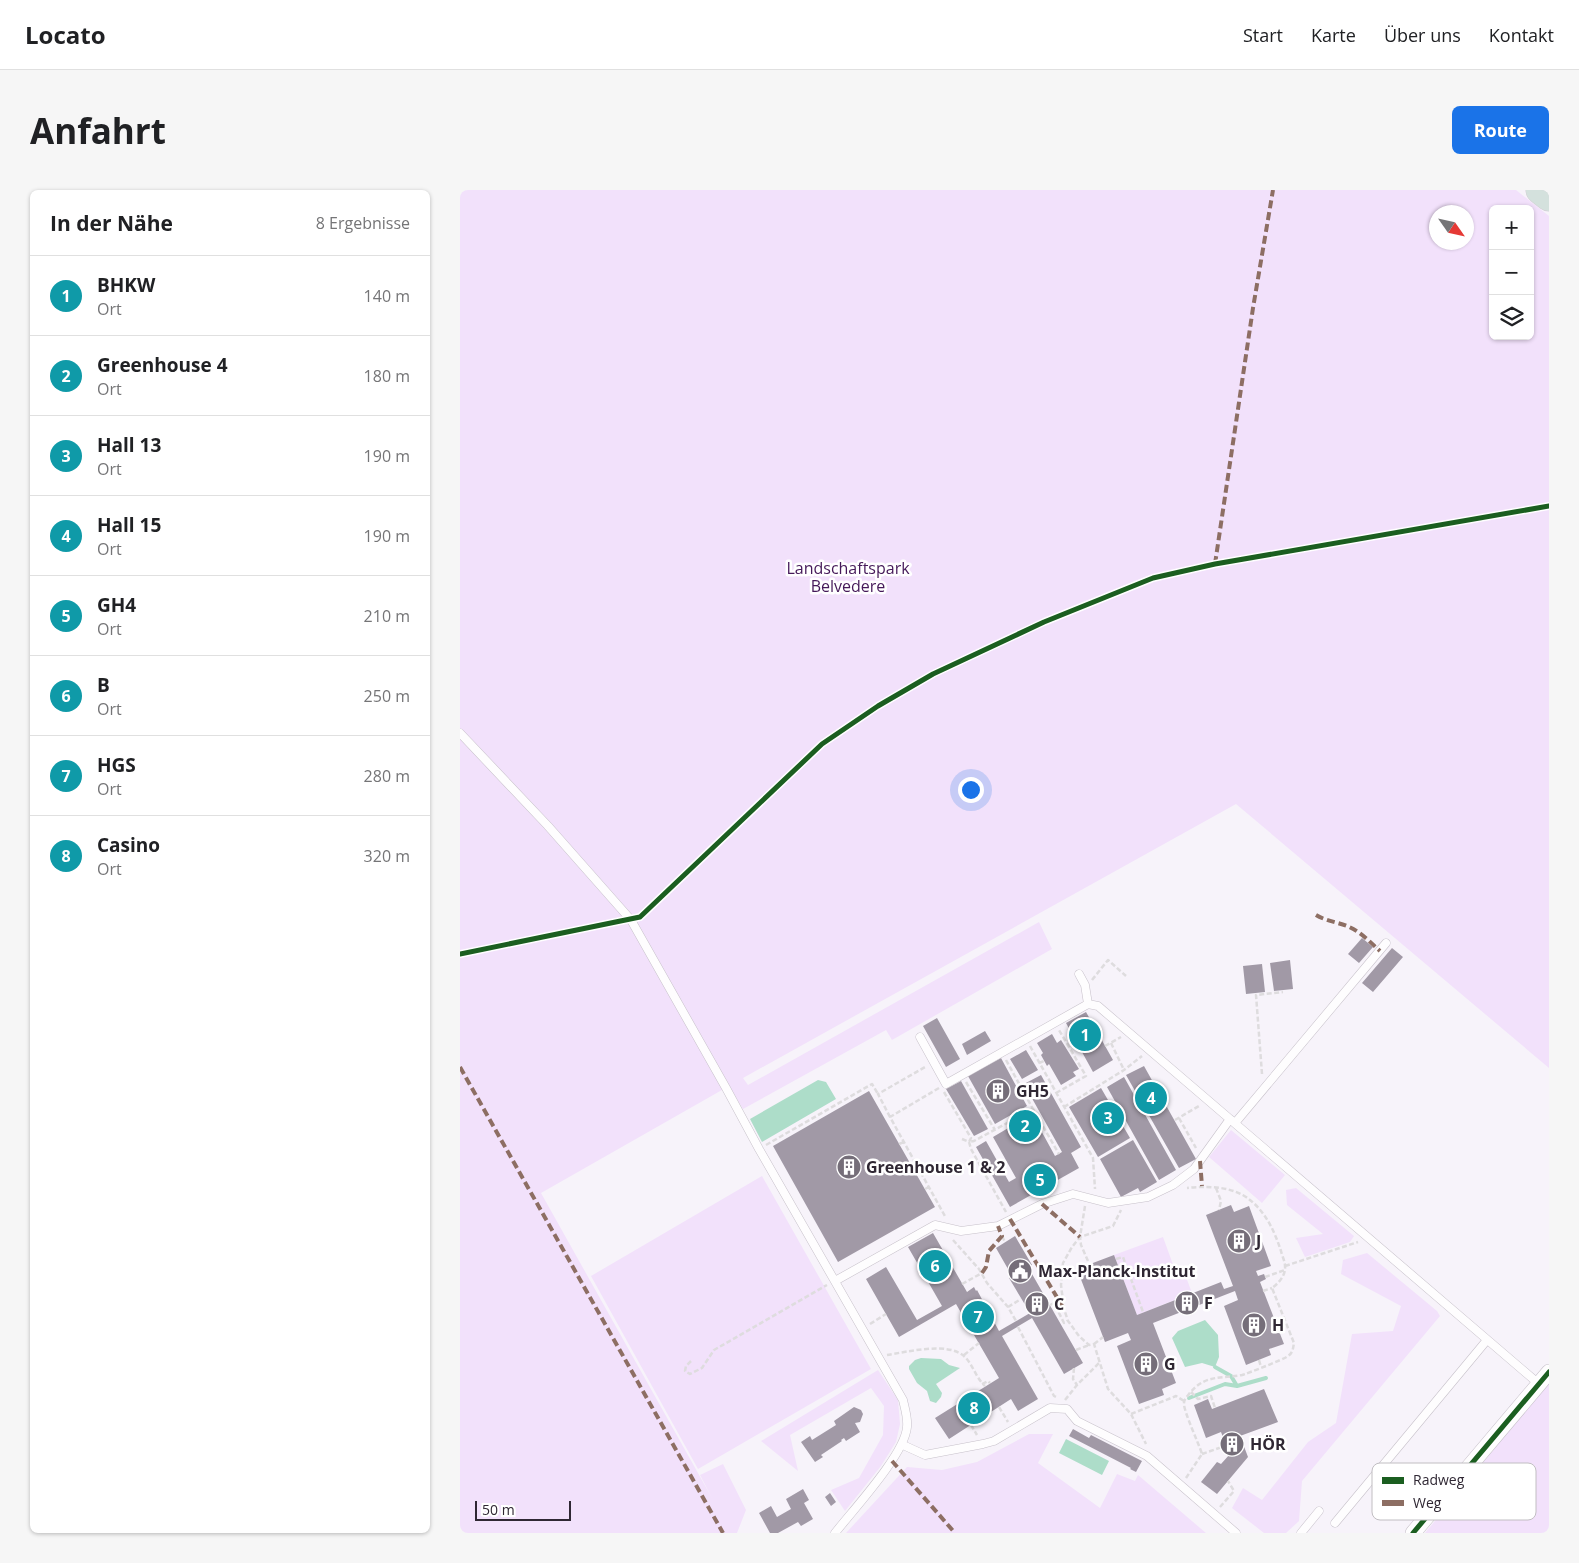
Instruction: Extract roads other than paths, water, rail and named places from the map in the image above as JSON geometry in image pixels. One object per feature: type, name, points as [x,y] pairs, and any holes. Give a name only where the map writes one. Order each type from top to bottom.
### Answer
[{"type":"highway","points":[[1540,190],[1549,197]]},
{"type":"street","points":[[1472,1463],[1549,1372]]},
{"type":"street","points":[[1413,1533],[1424,1520]]},
{"type":"lane","points":[[460,732],[548,826],[631,920],[759,1149],[903,1400],[907,1428],[903,1445],[835,1533]]},
{"type":"lane","points":[[835,1281],[935,1224],[961,1232],[982,1230],[998,1226],[1048,1201],[1073,1194],[1108,1203],[1124,1202],[1148,1197],[1173,1185],[1194,1169],[1386,943]]},
{"type":"lane","points":[[1079,974],[1085,986],[1088,1004]]},
{"type":"lane","points":[[920,1038],[946,1084],[1088,1004],[1098,1006],[1539,1384]]},
{"type":"lane","points":[[1385,1463],[1486,1340]]},
{"type":"lane","points":[[903,1445],[925,1455],[994,1441],[1050,1408],[1067,1408],[1077,1421],[1146,1456],[1236,1533]]},
{"type":"lane","points":[[1335,1523],[1372,1478]]},
{"type":"lane","points":[[1301,1533],[1320,1511]]},
{"type":"waterway","points":[[1215,1367],[1231,1376],[1237,1386],[1266,1378]]},
{"type":"waterway","points":[[1189,1398],[1225,1384],[1237,1386]]},
{"type":"place","name":"BHKW","points":[[1085,1035]]},
{"type":"place","name":"GH5","points":[[998,1091]]},
{"type":"place","name":"Hall 15","points":[[1151,1098]]},
{"type":"place","name":"Hall 13","points":[[1108,1118]]},
{"type":"place","name":"Greenhouse 4","points":[[1025,1126]]},
{"type":"place","name":"Greenhouse 1 & 2","points":[[849,1167]]},
{"type":"place","name":"GH4","points":[[1040,1180]]},
{"type":"place","name":"J","points":[[1239,1241]]},
{"type":"place","name":"B","points":[[935,1266]]},
{"type":"place","name":"Max-Planck-Institut","points":[[1020,1271]]},
{"type":"place","name":"F","points":[[1187,1303]]},
{"type":"place","name":"C","points":[[1037,1304]]},
{"type":"place","name":"HGS","points":[[978,1317]]},
{"type":"place","name":"H","points":[[1254,1325]]},
{"type":"place","name":"G","points":[[1146,1364]]},
{"type":"place","name":"Casino","points":[[974,1408]]},
{"type":"place","name":"HÖR","points":[[1232,1444]]},
{"type":"park label","name":"Landschaftspark Belvedere","points":[[848,577]]}]
